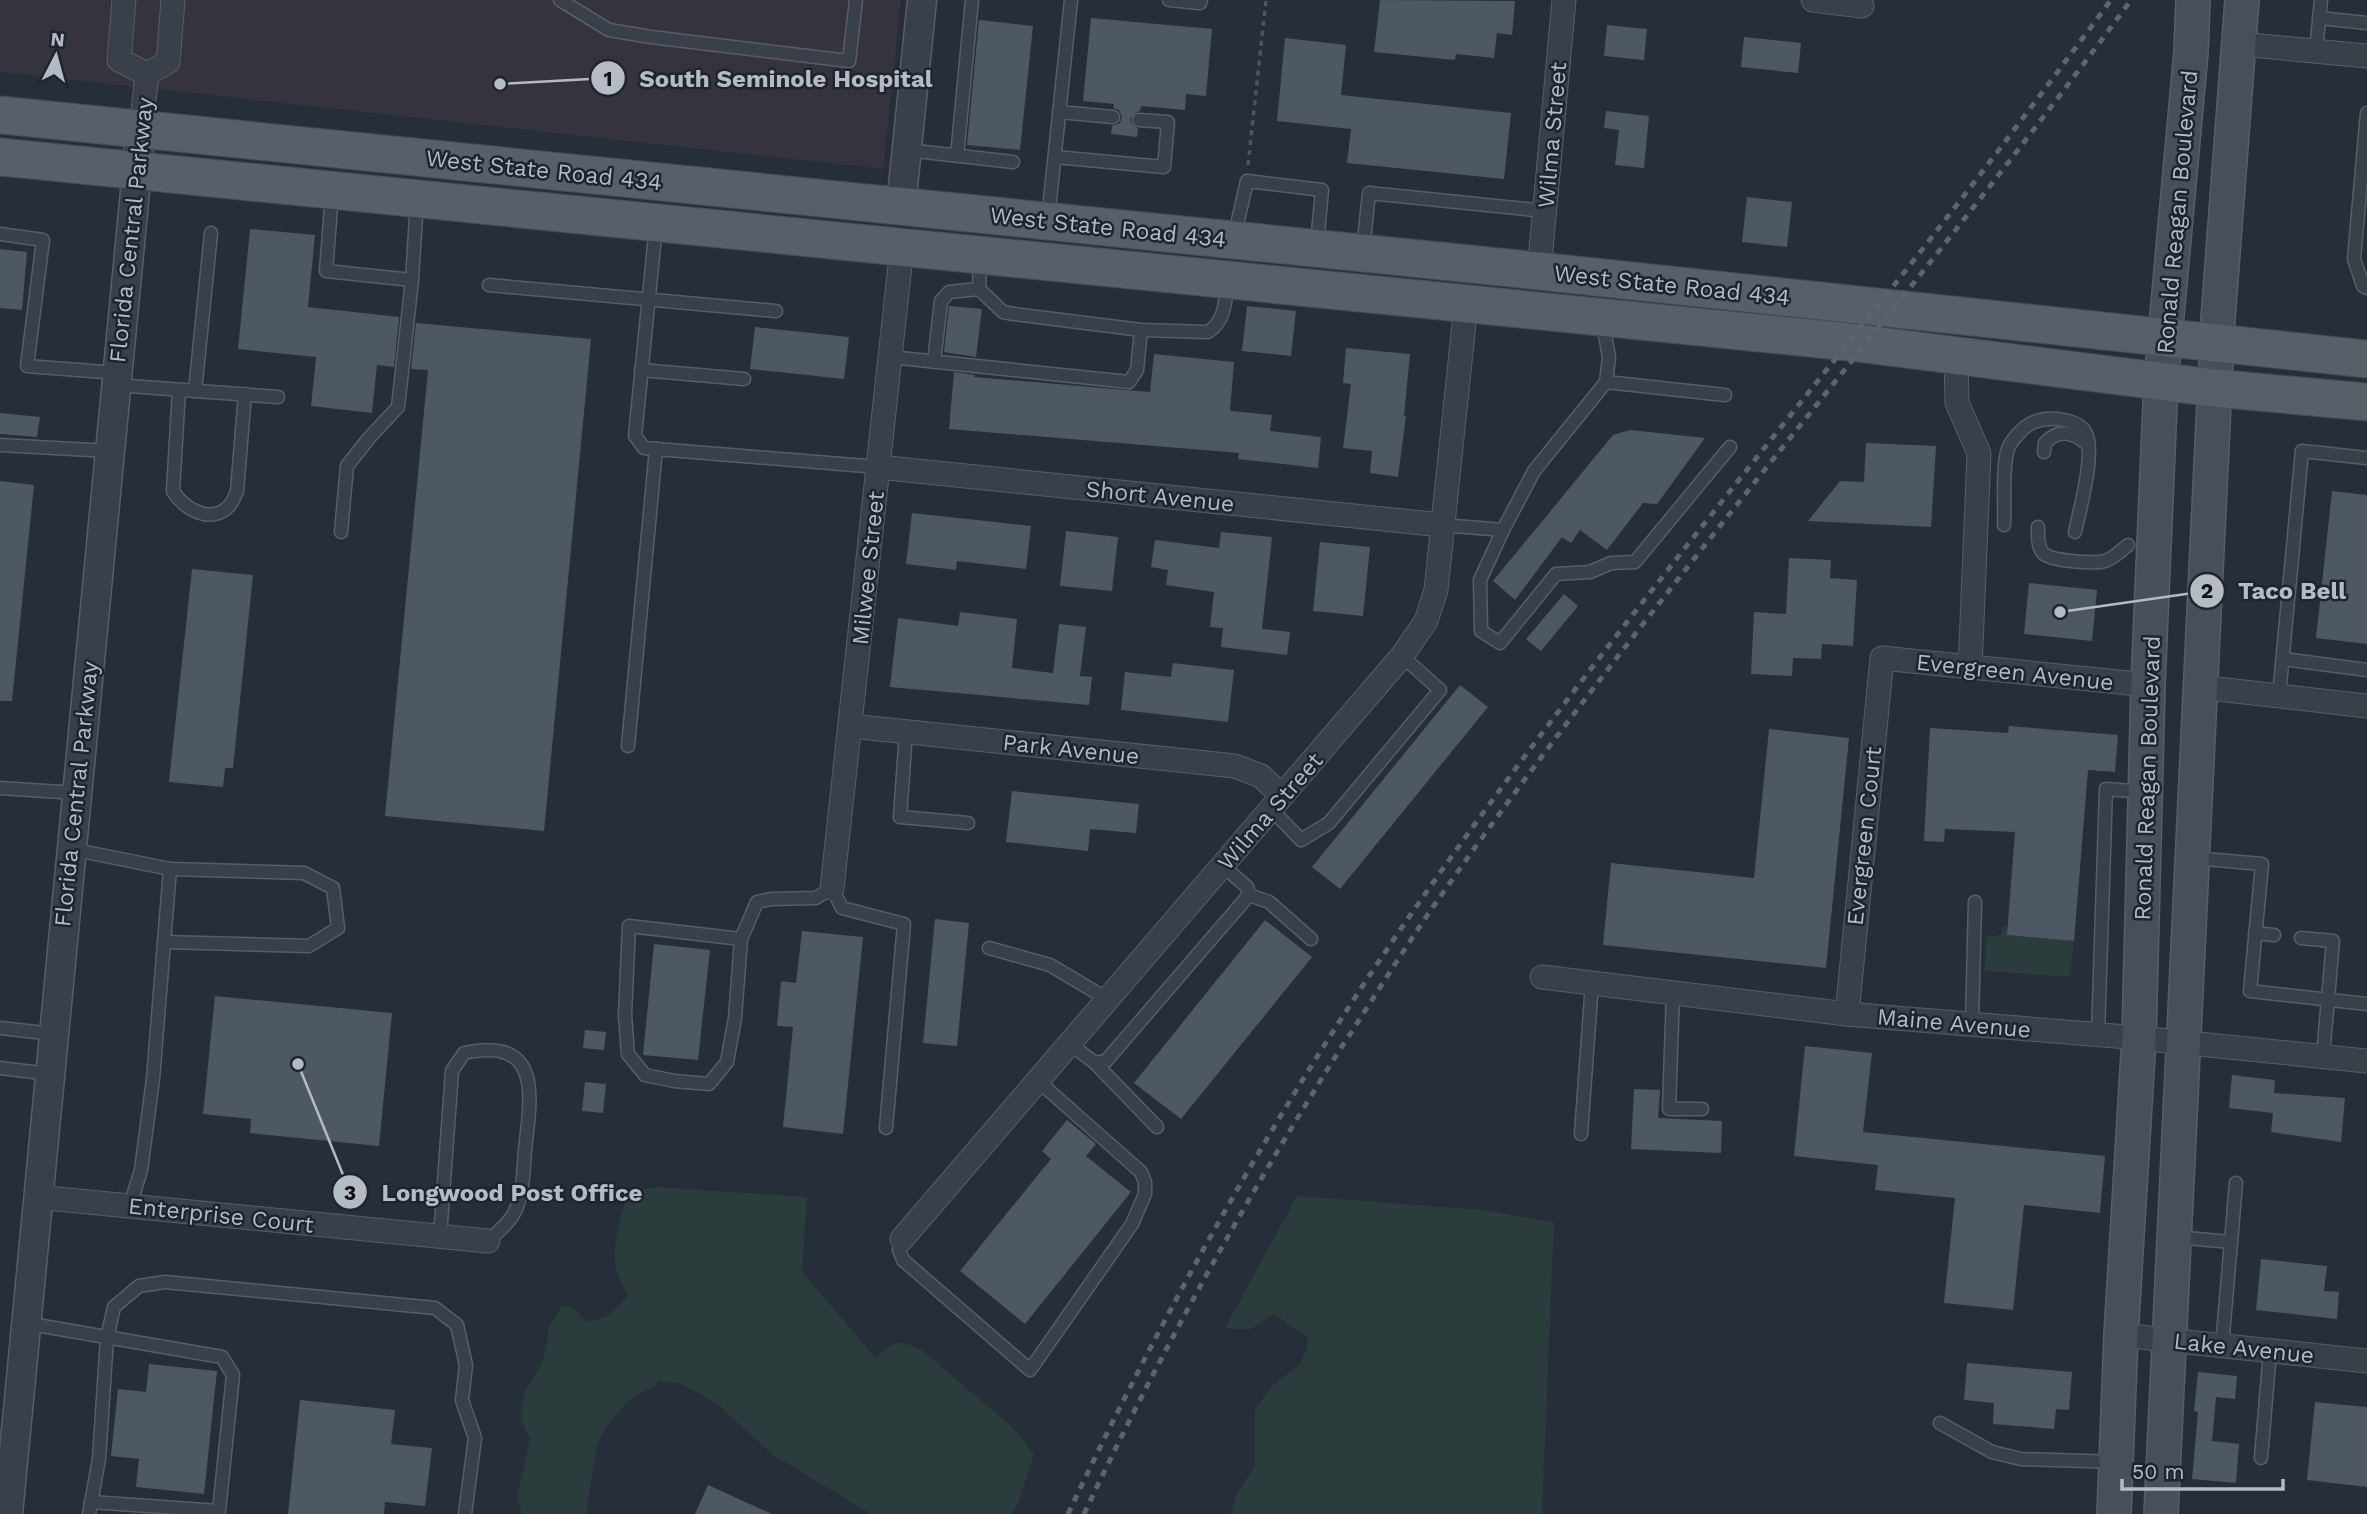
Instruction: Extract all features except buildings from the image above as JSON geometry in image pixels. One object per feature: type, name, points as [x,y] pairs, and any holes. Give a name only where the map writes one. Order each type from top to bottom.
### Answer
[{"type":"main road","name":"Ronald Reagan Boulevard","points":[[2114,1514],[2121,1335],[2139,1038],[2148,685],[2161,381],[2172,281],[2193,0]]},
{"type":"main road","name":"Ronald Reagan Boulevard","points":[[2161,1514],[2167,1340],[2214,388],[2242,0]]},
{"type":"main road","name":"West State Road 434","points":[[0,115],[1316,248],[2217,341],[2367,359]]},
{"type":"main road","name":"West State Road 434","points":[[0,157],[902,247],[980,272],[1229,281],[1849,342],[2214,388],[2367,401]]},
{"type":"main road","points":[[835,240],[875,228],[901,206]]},
{"type":"main road","points":[[902,247],[976,214]]},
{"type":"main road","points":[[2128,545],[2133,534],[2139,487],[2157,468]]},
{"type":"street","name":"Florida Central Parkway","points":[[124,0],[118,60],[147,74]]},
{"type":"street","name":"Florida Central Parkway","points":[[147,74],[168,62],[173,0]]},
{"type":"street","points":[[901,206],[922,0]]},
{"type":"street","name":"Wilma Street","points":[[1539,271],[1564,0]]},
{"type":"street","points":[[1813,0],[1862,6]]},
{"type":"street","points":[[2240,44],[2367,56]]},
{"type":"street","name":"Florida Central Parkway","points":[[8,1514],[52,1034],[147,74]]},
{"type":"street","name":"Milwee Street","points":[[832,888],[902,247]]},
{"type":"street","name":"Wilma Street","points":[[902,1240],[1402,656],[1426,621],[1436,590],[1466,305]]},
{"type":"street","points":[[1956,356],[1957,403],[1979,453],[1970,669]]},
{"type":"street","name":"Short Avenue","points":[[878,467],[1442,525]]},
{"type":"street","name":"Evergreen Avenue","points":[[1882,658],[2148,685]]},
{"type":"street","name":"Evergreen Court","points":[[1847,1014],[1882,658]]},
{"type":"street","points":[[2200,687],[2367,706]]},
{"type":"street","name":"Park Avenue","points":[[851,726],[1235,766],[1261,776],[1277,803]]},
{"type":"street","name":"Maine Avenue","points":[[1542,977],[1847,1014],[2098,1034],[2367,1061]]},
{"type":"street","name":"Enterprise Court","points":[[37,1197],[488,1241]]},
{"type":"street","name":"Lake Avenue","points":[[2121,1335],[2367,1361]]},
{"type":"lane","points":[[560,0],[609,30],[849,61],[856,0]]},
{"type":"lane","points":[[957,156],[972,0]]},
{"type":"lane","points":[[1048,222],[1071,0]]},
{"type":"lane","points":[[1169,0],[1200,3],[1200,0]]},
{"type":"lane","points":[[2316,51],[2321,0]]},
{"type":"lane","points":[[2319,18],[2367,23]]},
{"type":"lane","points":[[1059,112],[1112,117]]},
{"type":"lane","points":[[2367,115],[2354,259],[2363,286],[2367,288]]},
{"type":"lane","points":[[1055,156],[1164,167],[1168,122],[1139,120]]},
{"type":"lane","points":[[906,150],[1013,162]]},
{"type":"lane","points":[[1234,240],[1247,181],[1322,190],[1316,248]]},
{"type":"lane","points":[[332,191],[326,271],[412,280]]},
{"type":"lane","points":[[1363,253],[1369,193],[1545,211]]},
{"type":"lane","points":[[341,531],[347,466],[397,407],[412,280],[417,200]]},
{"type":"lane","points":[[656,222],[635,436],[644,449],[878,467]]},
{"type":"lane","points":[[195,391],[211,233]]},
{"type":"lane","points":[[0,234],[43,240],[27,366],[179,390],[278,397]]},
{"type":"lane","points":[[934,362],[941,302],[949,292],[980,272],[1003,312],[1140,330],[1208,332],[1217,326],[1222,317],[1229,281]]},
{"type":"lane","points":[[489,285],[776,311]]},
{"type":"lane","points":[[1602,319],[1609,357],[1606,382],[1534,471],[1503,530],[1480,580],[1481,631],[1500,643],[1556,574],[1590,572],[1611,563],[1635,562],[1730,447]]},
{"type":"lane","points":[[890,357],[1129,382],[1137,370],[1140,330]]},
{"type":"lane","points":[[641,370],[744,379]]},
{"type":"lane","points":[[1606,382],[1725,396]]},
{"type":"lane","points":[[179,390],[173,491],[189,510],[206,514],[219,512],[230,505],[237,491],[245,394]]},
{"type":"lane","points":[[2004,525],[2006,456],[2013,441],[2034,422],[2071,422],[2083,428],[2088,445],[2084,495],[2075,532]]},
{"type":"lane","points":[[2044,452],[2045,443],[2057,433],[2070,433],[2080,437],[2088,445]]},
{"type":"lane","points":[[0,445],[109,451]]},
{"type":"lane","points":[[628,746],[656,449]]},
{"type":"lane","points":[[2279,696],[2302,451],[2367,458]]},
{"type":"lane","points":[[1442,525],[1503,530]]},
{"type":"lane","points":[[2038,527],[2040,548],[2044,554],[2052,557],[2106,561],[2128,545]]},
{"type":"lane","points":[[1277,803],[1301,840],[1329,823],[1440,690],[1402,656]]},
{"type":"lane","points":[[2283,659],[2367,670]]},
{"type":"lane","points":[[906,732],[900,817],[968,823]]},
{"type":"lane","points":[[0,788],[76,793]]},
{"type":"lane","points":[[2098,1034],[2106,789],[2145,792]]},
{"type":"lane","points":[[71,849],[170,869],[304,873],[333,888],[338,928],[309,946],[164,943]]},
{"type":"lane","points":[[2192,858],[2262,864],[2250,992],[2367,1004]]},
{"type":"lane","points":[[1223,866],[1247,887],[1249,895]]},
{"type":"lane","points":[[130,1206],[141,1170],[153,1079],[170,869]]},
{"type":"lane","points":[[741,939],[629,926],[625,1015],[628,1054],[645,1074],[674,1081],[709,1084],[727,1062],[735,1018],[741,939],[757,902],[816,898],[832,888],[842,908],[904,924],[886,1128]]},
{"type":"lane","points":[[1249,895],[1269,902],[1311,939]]},
{"type":"lane","points":[[1095,1063],[1106,1061],[1249,895]]},
{"type":"lane","points":[[1972,1024],[1975,902]]},
{"type":"lane","points":[[2256,933],[2274,935]]},
{"type":"lane","points":[[2301,938],[2333,941],[2323,1056]]},
{"type":"lane","points":[[989,948],[1050,965],[1107,999]]},
{"type":"lane","points":[[1581,1134],[1592,983]]},
{"type":"lane","points":[[1672,993],[1669,1108],[1702,1109]]},
{"type":"lane","points":[[0,1028],[52,1034]]},
{"type":"lane","points":[[1069,1043],[1095,1063],[1157,1127]]},
{"type":"lane","points":[[440,1236],[452,1071],[464,1053],[485,1049],[510,1055],[526,1068],[531,1097],[520,1200],[512,1217],[488,1241]]},
{"type":"lane","points":[[0,1068],[49,1074]]},
{"type":"lane","points":[[902,1240],[899,1250],[902,1260],[1030,1370],[1132,1224],[1145,1194],[1145,1182],[1141,1172],[1037,1080]]},
{"type":"lane","points":[[2222,1346],[2236,1183]]},
{"type":"lane","points":[[2172,1237],[2231,1242]]},
{"type":"lane","points":[[25,1323],[107,1338],[222,1357],[233,1375],[219,1511],[90,1508],[99,1459],[107,1338],[114,1307],[139,1286],[165,1282],[435,1308],[457,1325],[466,1365],[462,1400],[475,1438],[464,1514]]},
{"type":"lane","points":[[2261,1458],[2270,1351]]},
{"type":"lane","points":[[1940,1423],[1992,1452],[2021,1459],[2116,1462]]},
{"type":"lane","points":[[0,1513],[8,1514]]},
{"type":"path","points":[[1247,181],[1266,0]]},
{"type":"shaded area","points":[[0,0],[901,0],[883,169],[0,72]]},
{"type":"shaded area","points":[[2003,926],[2007,926],[2007,935],[2074,941],[2070,977],[1985,971],[1986,937],[2001,935]]},
{"type":"shaded area","points":[[657,1187],[807,1197],[802,1272],[875,1357],[897,1343],[922,1350],[1012,1427],[1034,1454],[1012,1514],[871,1514],[773,1455],[715,1402],[679,1383],[659,1381],[629,1400],[608,1424],[597,1444],[586,1514],[522,1514],[517,1497],[530,1439],[521,1419],[524,1392],[541,1366],[548,1328],[562,1306],[571,1306],[587,1322],[594,1321],[610,1313],[628,1295],[616,1265],[615,1244],[620,1222],[629,1191]]},
{"type":"shaded area","points":[[1297,1196],[1484,1210],[1554,1222],[1542,1514],[1231,1514],[1235,1497],[1255,1465],[1255,1409],[1274,1384],[1300,1364],[1307,1347],[1307,1337],[1273,1314],[1250,1330],[1225,1328]]},
{"type":"railway","points":[[1068,1514],[1147,1355],[1232,1198],[1324,1045],[1423,897],[1588,673],[1935,233],[2111,0]]},
{"type":"railway","points":[[1084,1514],[1142,1396],[1237,1221],[1339,1051],[1435,904],[1604,674],[1958,227],[2131,0]]},
{"type":"place","name":"South Seminole Hospital","points":[[500,84]]},
{"type":"place","name":"Taco Bell","points":[[2060,612]]},
{"type":"place","name":"Longwood Post Office","points":[[298,1064]]}]
